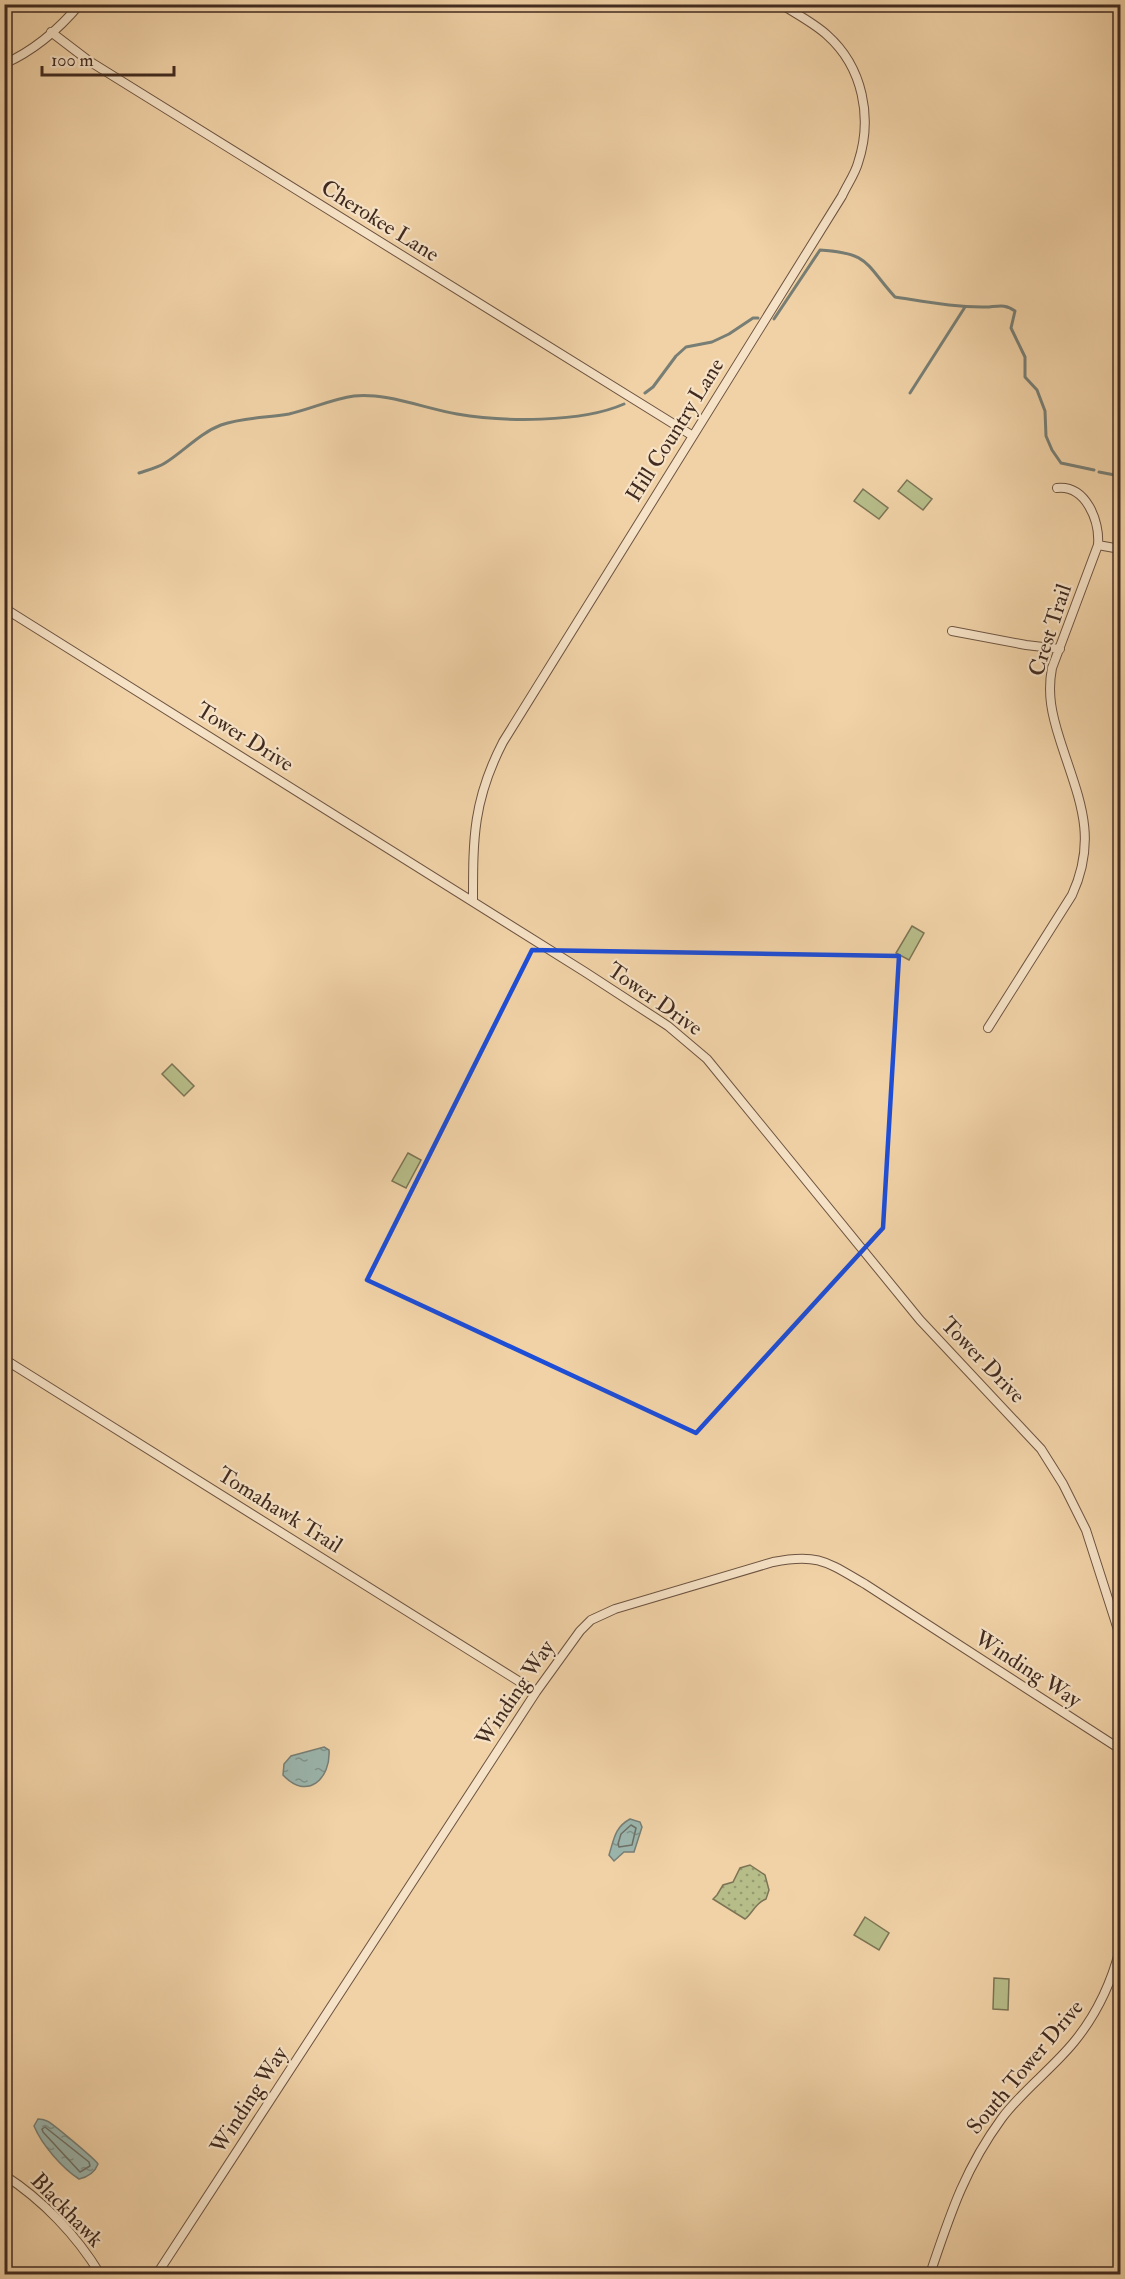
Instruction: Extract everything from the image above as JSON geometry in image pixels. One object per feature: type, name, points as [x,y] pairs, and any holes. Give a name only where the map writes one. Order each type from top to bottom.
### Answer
[{"type":"street","points":[[4,64],[51,32],[80,4]]},
{"type":"street","name":"Hill Country Lane","points":[[473,901],[474,826],[492,762],[525,703],[842,196],[858,164],[866,122],[864,102],[856,75],[842,50],[827,35],[780,4]]},
{"type":"street","name":"Cherokee Lane","points":[[51,32],[89,60],[693,436]]},
{"type":"street","name":"Crest Trail","points":[[988,1028],[1072,895],[1084,859],[1085,822],[1050,706],[1050,677],[1098,545],[1098,528],[1092,512],[1076,494],[1068,489],[1057,488]]},
{"type":"street","points":[[1098,545],[1120,549]]},
{"type":"street","name":"Tower Drive","points":[[4,608],[473,901],[668,1026],[707,1059],[920,1320],[1041,1449],[1063,1484],[1086,1530],[1117,1610],[1120,1636]]},
{"type":"street","points":[[952,631],[1059,649]]},
{"type":"street","name":"Tomahawk Trail","points":[[4,1359],[536,1692]]},
{"type":"street","name":"Winding Way","points":[[157,2274],[536,1692],[591,1620],[615,1609],[773,1562],[796,1557],[814,1558],[825,1561],[865,1584],[1120,1749]]},
{"type":"street","name":"Winding Way","points":[[1108,1740],[1120,1740]]},
{"type":"street","name":"South Tower Drive","points":[[930,2274],[951,2210],[980,2149],[1024,2093],[1073,2043],[1102,2003],[1114,1975],[1120,1949]]},
{"type":"street","name":"Blackhawk","points":[[4,2175],[46,2207],[91,2259],[100,2274]]},
{"type":"highlighted area","points":[[532,950],[899,956],[883,1228],[696,1433],[367,1280]]},
{"type":"green space","points":[[907,480],[932,499],[923,510],[898,491]]},
{"type":"green space","points":[[863,489],[888,508],[879,519],[854,501]]},
{"type":"green space","points":[[912,926],[924,933],[909,960],[896,953]]},
{"type":"green space","points":[[172,1064],[194,1086],[184,1096],[162,1074]]},
{"type":"green space","points":[[408,1153],[421,1160],[406,1188],[392,1181]]},
{"type":"green space","points":[[750,1865],[765,1875],[769,1890],[766,1899],[759,1903],[745,1919],[713,1899],[723,1885],[733,1882],[740,1868]]},
{"type":"green space","points":[[865,1917],[889,1933],[879,1950],[854,1935]]},
{"type":"green space","points":[[994,1978],[1009,1979],[1008,2010],[993,2009]]},
{"type":"water","points":[[324,1747],[329,1750],[329,1760],[322,1778],[316,1783],[301,1786],[292,1783],[283,1775],[284,1764],[291,1756]]},
{"type":"water","points":[[630,1819],[640,1822],[642,1827],[634,1852],[624,1852],[614,1861],[609,1855],[614,1839],[621,1826]]},
{"type":"water","points":[[38,2119],[50,2123],[95,2161],[98,2164],[93,2172],[79,2179],[66,2169],[47,2148],[34,2126]]},
{"type":"waterway","points":[[774,319],[820,250],[858,257],[871,268],[895,297],[954,306],[1009,307],[1015,311],[1011,328],[1025,357],[1025,377],[1037,390],[1045,411],[1046,436],[1052,450],[1061,463],[1094,470]]},
{"type":"waterway","points":[[910,393],[965,307]]},
{"type":"waterway","points":[[645,393],[653,387],[676,356],[686,347],[712,342],[753,318],[758,318]]},
{"type":"waterway","points":[[139,473],[165,463],[213,428],[229,422],[289,414],[354,396],[379,396],[476,417],[519,419],[586,415],[624,404]]},
{"type":"waterway","points":[[1099,472],[1120,476]]}]
